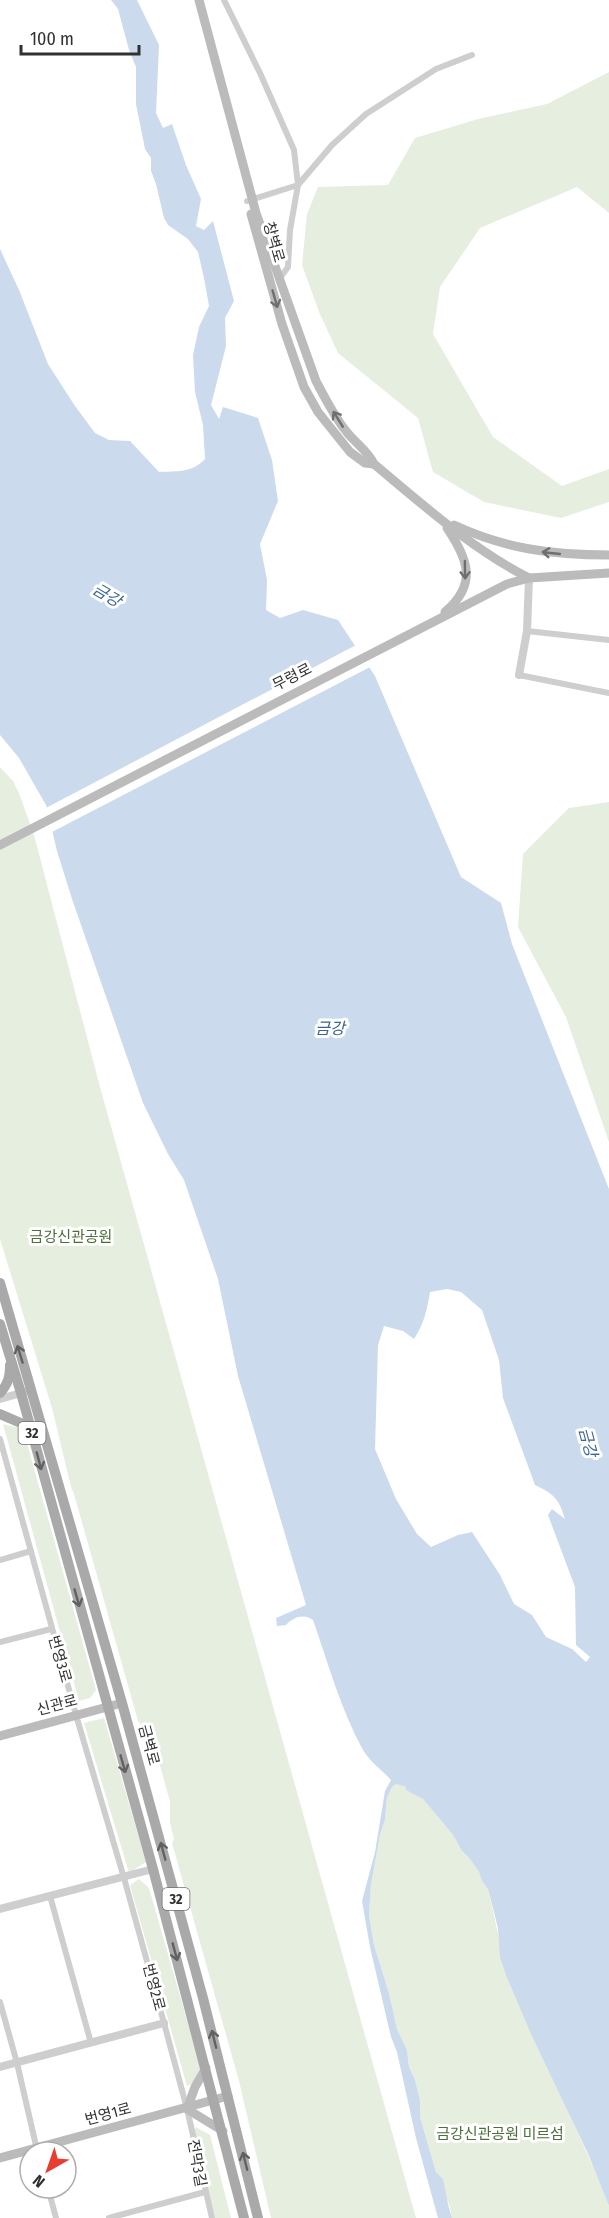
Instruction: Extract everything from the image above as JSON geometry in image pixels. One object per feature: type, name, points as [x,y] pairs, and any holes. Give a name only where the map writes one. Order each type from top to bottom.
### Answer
[{"type":"main road","name":"창벽로","points":[[193,0],[250,200],[316,381],[344,429],[370,456],[374,464],[441,519],[510,569],[529,578]]},
{"type":"main road","name":"창벽로","points":[[199,0],[282,324],[304,387],[318,412],[350,452],[365,463],[374,464]]},
{"type":"main road","points":[[441,519],[492,541],[528,550],[560,554],[609,555]]},
{"type":"main road","points":[[434,621],[453,605],[464,589],[468,568],[461,548],[441,519]]},
{"type":"main road","name":"무령로","points":[[0,846],[507,584],[529,578],[609,573]]},
{"type":"main road","name":"금벽로","points":[[0,1283],[26,1391],[122,1703],[228,2096],[258,2218]]},
{"type":"main road","name":"금벽로","points":[[0,1324],[9,1356],[26,1391],[30,1427],[153,1869],[244,2218]]},
{"type":"main road","points":[[0,1393],[10,1374],[9,1356]]},
{"type":"main road","points":[[0,1414],[30,1427]]},
{"type":"main road","name":"신관로","points":[[0,1736],[122,1703]]},
{"type":"main road","points":[[206,2068],[195,2087],[187,2109],[223,2131]]},
{"type":"main road","name":"번영1로","points":[[74,2140],[228,2096]]},
{"type":"main road","name":"번영1로","points":[[0,2158],[18,2154]]},
{"type":"street","points":[[224,0],[294,150],[298,185],[290,230],[288,267],[280,278]]},
{"type":"street","points":[[250,200],[298,185],[332,145],[366,114],[436,69],[472,55]]},
{"type":"street","points":[[529,578],[527,631],[519,675],[609,693]]},
{"type":"street","points":[[527,631],[609,640]]},
{"type":"street","points":[[0,1399],[26,1391]]},
{"type":"street","name":"번영3로","points":[[0,1439],[75,1716],[124,1878]]},
{"type":"street","points":[[0,1560],[31,1551]]},
{"type":"street","points":[[0,1642],[51,1629]]},
{"type":"street","points":[[0,1909],[153,1869]]},
{"type":"street","name":"번영2로","points":[[0,2067],[164,2023],[124,1878]]},
{"type":"street","points":[[50,1896],[92,2043]]},
{"type":"street","points":[[0,2002],[35,2140]]},
{"type":"street","points":[[164,2023],[187,2109]]},
{"type":"street","name":"전막3길","points":[[109,2218],[136,2215],[205,2192],[187,2109]]},
{"type":"street","points":[[205,2192],[212,2218]]},
{"type":"street","points":[[51,2200],[56,2218]]},
{"type":"green space","points":[[609,72],[609,213],[577,187],[480,228],[440,287],[433,334],[493,437],[562,486],[609,469],[609,502],[561,518],[484,502],[433,472],[418,418],[338,353],[319,312],[302,265],[307,214],[318,187],[388,185],[415,138],[478,119],[547,104]]},
{"type":"green space","name":"금강신관공원","points":[[0,767],[13,781],[19,793],[34,835],[100,1087],[416,2218],[271,2218],[239,2081],[172,1843],[174,1839],[170,1823],[170,1801],[153,1740],[138,1721],[71,1487],[52,1408],[0,1239]]},
{"type":"green space","points":[[609,802],[609,1142],[566,1017],[518,927],[523,854],[569,808]]},
{"type":"green space","points":[[3,1424],[23,1429],[96,1690],[90,1698],[79,1701]]},
{"type":"green space","points":[[104,1718],[146,1862],[129,1873],[84,1723]]},
{"type":"green space","name":"금강신관공원 미르섬","points":[[396,1784],[406,1787],[423,1799],[453,1835],[488,1889],[514,1992],[600,2182],[609,2206],[609,2218],[452,2218],[420,2117],[420,2100],[415,2080],[409,2067],[407,2050],[397,2029],[374,1945],[369,1915],[371,1885],[385,1820],[387,1798]]},
{"type":"green space","points":[[139,1879],[149,1888],[201,2069],[195,2083],[187,2086],[130,1885]]},
{"type":"green space","points":[[196,2127],[210,2135],[231,2218],[215,2218],[194,2131]]},
{"type":"water","name":"금강","points":[[111,0],[137,0],[159,45],[156,113],[163,128],[172,124],[201,199],[196,226],[204,230],[213,221],[234,301],[225,318],[226,346],[211,405],[219,419],[223,407],[258,418],[272,460],[278,501],[260,544],[267,580],[266,610],[280,618],[303,610],[338,620],[375,676],[461,877],[501,903],[512,944],[609,1189],[609,2206],[589,2156],[531,2034],[506,1975],[500,1957],[498,1928],[488,1889],[453,1835],[423,1799],[406,1790],[406,1787],[396,1784],[387,1798],[385,1820],[371,1885],[369,1915],[374,1945],[397,2029],[407,2050],[409,2067],[415,2080],[420,2100],[420,2117],[436,2172],[443,2179],[452,2218],[438,2218],[416,2138],[397,2052],[391,2037],[362,1901],[375,1852],[385,1791],[391,1780],[366,1754],[355,1735],[335,1686],[313,1620],[299,1617],[286,1625],[277,1626],[276,1618],[306,1605],[238,1376],[218,1279],[184,1180],[168,1154],[143,1103],[72,899],[46,805],[19,758],[0,735],[0,249],[48,364],[95,433],[109,440],[130,441],[159,472],[189,469],[205,459],[203,425],[195,392],[193,355],[199,327],[209,306],[204,278],[198,252],[188,239],[168,225],[164,218],[151,171],[151,158],[145,149],[136,104],[136,67],[118,9]],"holes":[[[447,1289],[461,1292],[482,1310],[499,1360],[503,1398],[535,1485],[555,1498],[563,1512],[565,1519],[552,1509],[548,1515],[575,1587],[576,1645],[590,1657],[586,1662],[572,1649],[546,1637],[532,1615],[514,1604],[500,1575],[472,1532],[458,1535],[431,1547],[417,1534],[396,1499],[375,1449],[378,1345],[384,1326],[403,1331],[414,1339],[425,1317],[430,1292]]]},
{"type":"pier","points":[[358,644],[372,666],[50,833],[44,809]]}]
